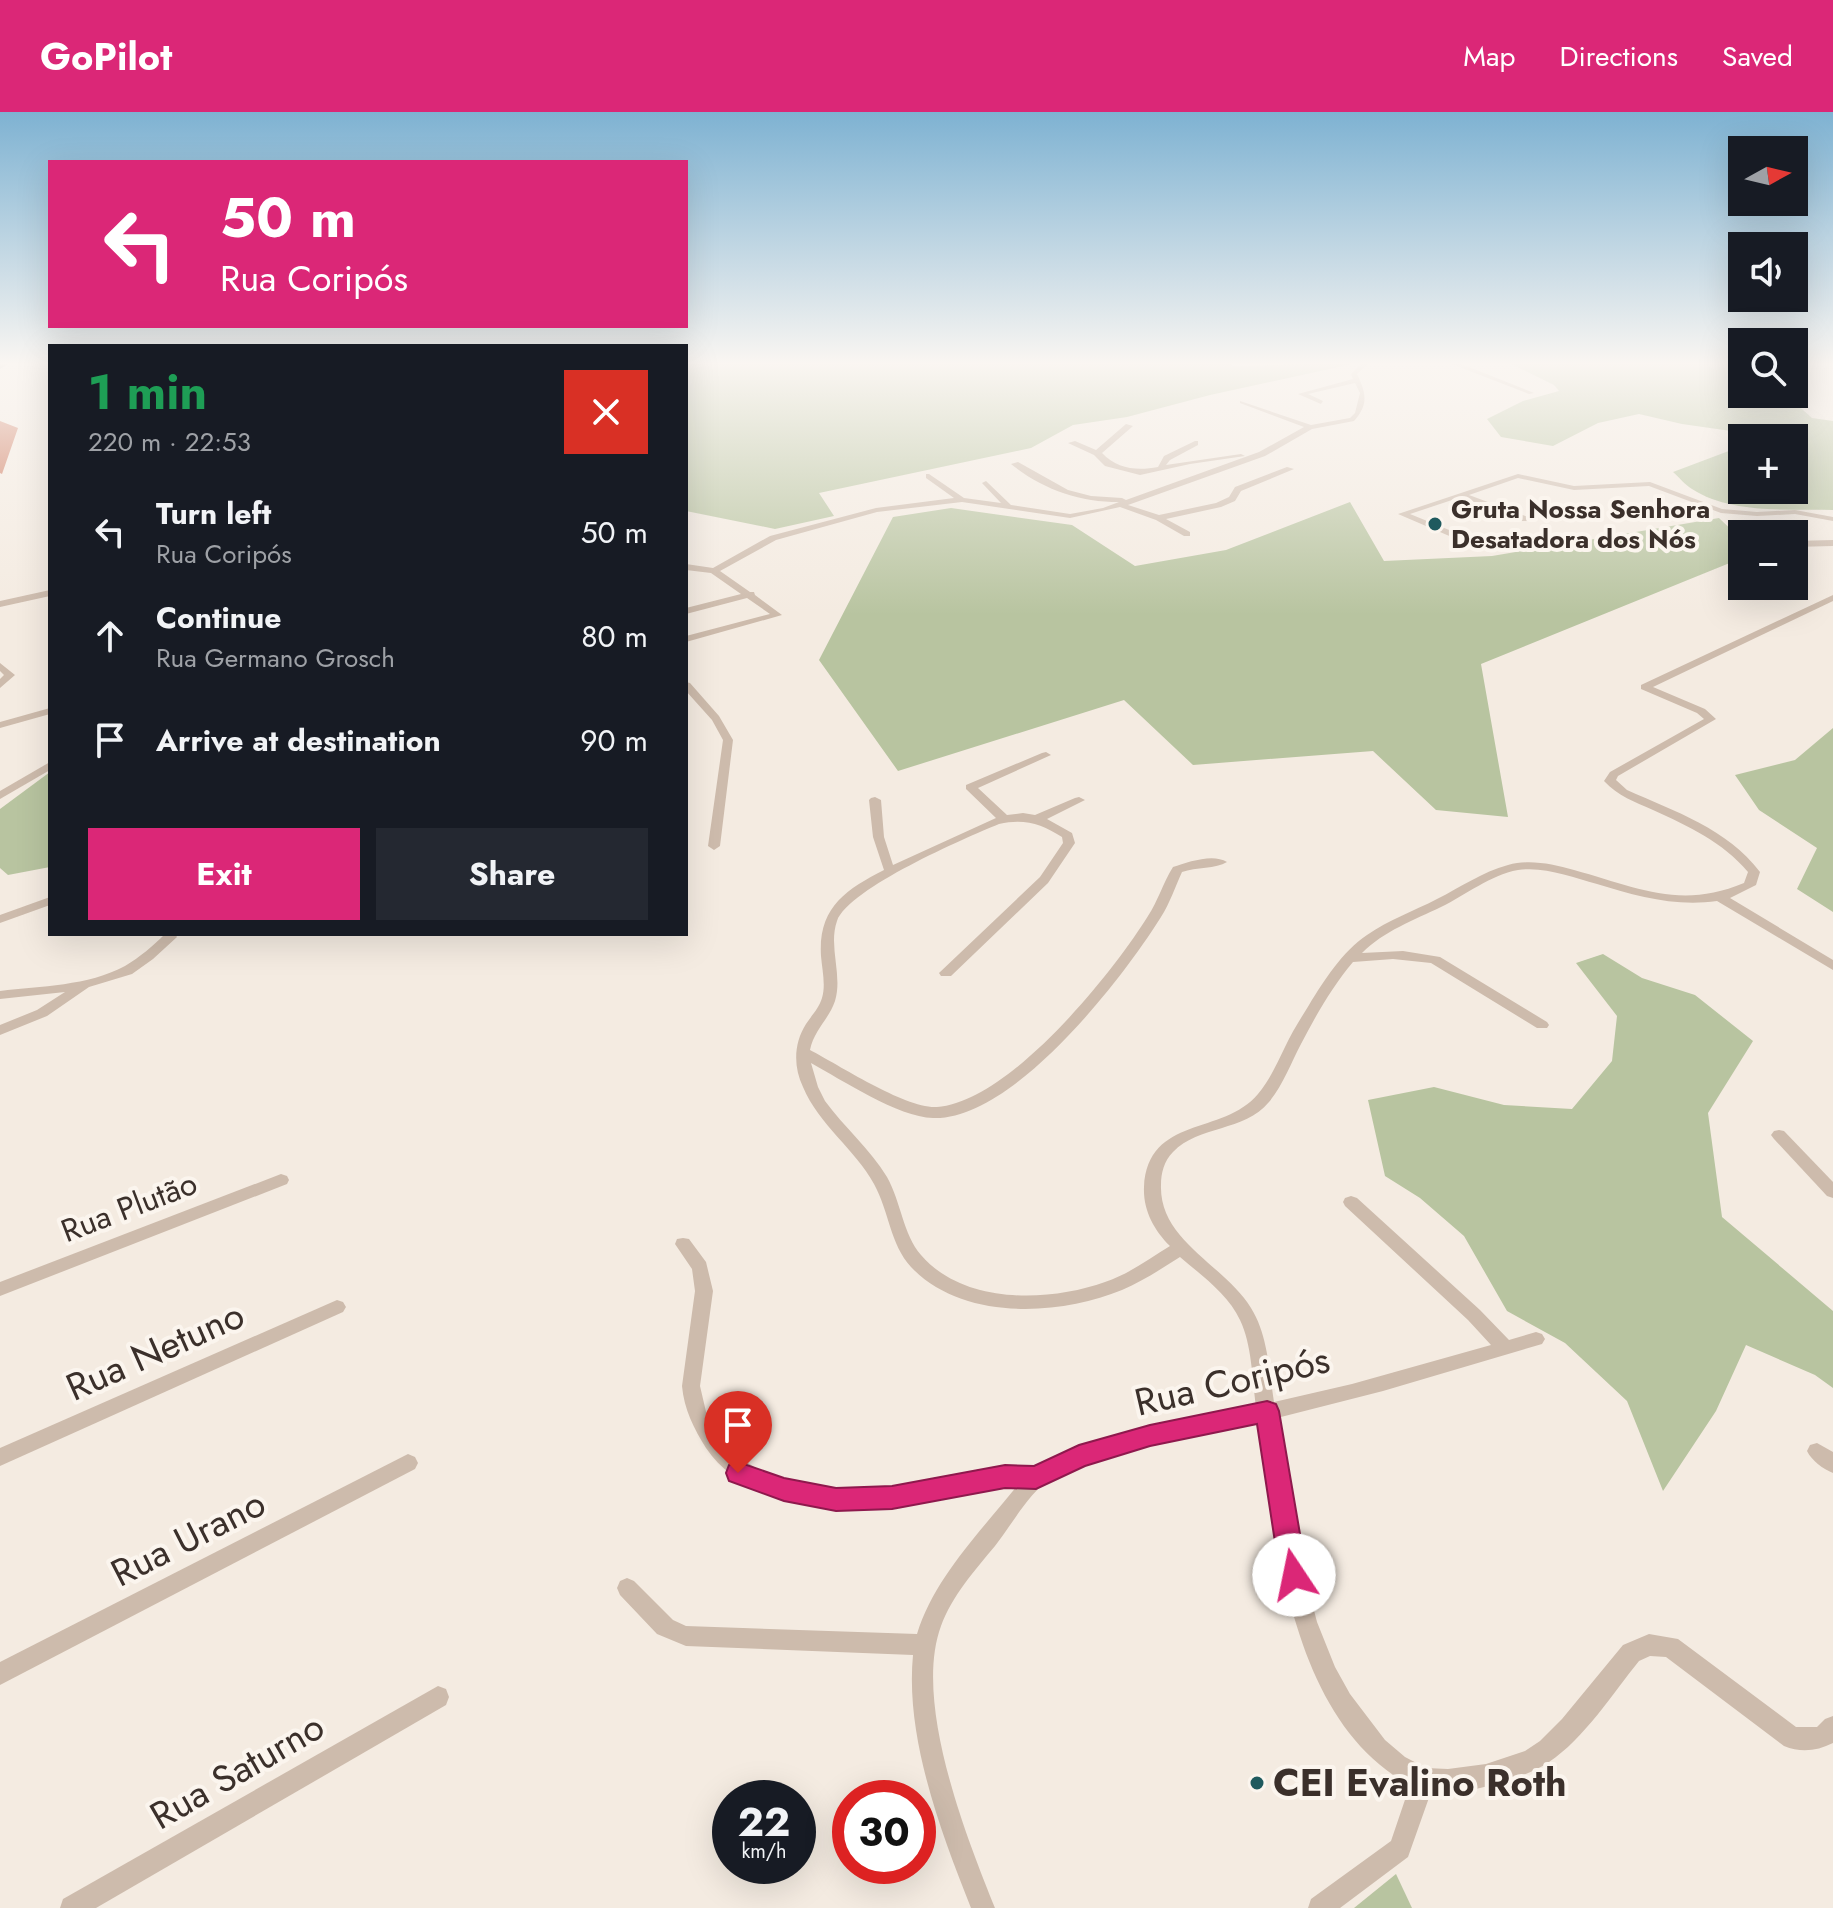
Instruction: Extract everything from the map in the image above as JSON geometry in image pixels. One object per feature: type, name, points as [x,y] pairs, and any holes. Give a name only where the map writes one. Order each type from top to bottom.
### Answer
[{"type":"street","points":[[1082,447],[1097,453],[1108,464],[1145,473],[1190,462],[1262,454]]},
{"type":"street","points":[[1097,453],[1108,447]]},
{"type":"street","points":[[1160,469],[1167,458],[1188,447]]},
{"type":"street","points":[[714,571],[773,538],[876,510],[962,500],[1070,516],[1121,505],[1275,447]]},
{"type":"street","points":[[1015,464],[1052,488],[1072,496],[1135,500]]},
{"type":"street","points":[[1159,518],[1218,505],[1232,499],[1238,489],[1290,469]]},
{"type":"street","points":[[929,476],[962,500]]},
{"type":"street","points":[[1478,545],[1402,514],[1518,476],[1574,488],[1639,483],[1662,487],[1721,511],[1757,514],[1795,512],[1833,519]]},
{"type":"street","points":[[986,483],[1007,505]]},
{"type":"street","points":[[1460,494],[1525,519]]},
{"type":"street","points":[[1121,505],[1159,518],[1187,534]]},
{"type":"street","points":[[1808,544],[1833,543]]},
{"type":"street","points":[[688,567],[714,571],[777,615],[688,638]]},
{"type":"street","points":[[0,604],[48,593]]},
{"type":"street","points":[[688,610],[751,594]]},
{"type":"street","points":[[1833,598],[1645,687],[1701,711],[1711,719],[1614,774],[1610,781],[1623,792],[1720,840],[1743,855],[1754,872],[1750,885],[1719,897],[1681,898],[1646,895],[1555,869],[1532,865],[1511,868],[1362,944],[1299,1033],[1271,1089],[1257,1106],[1244,1115],[1178,1139],[1159,1157],[1152,1179],[1153,1204],[1179,1249],[1232,1293],[1247,1316],[1267,1411],[1299,1599],[1310,1634],[1340,1697],[1380,1750],[1405,1770],[1424,1779],[1451,1781],[1493,1774],[1546,1751],[1631,1653],[1649,1645],[1670,1647],[1792,1738],[1812,1740],[1827,1735],[1833,1727]]},
{"type":"street","points":[[0,666],[10,675],[0,685]]},
{"type":"street","points":[[688,687],[724,730],[730,744],[722,779],[714,846]]},
{"type":"street","points":[[0,725],[48,712]]},
{"type":"street","points":[[1002,817],[970,787],[1046,755]]},
{"type":"street","points":[[0,796],[48,766]]},
{"type":"street","points":[[875,800],[880,844],[891,872]]},
{"type":"street","points":[[1035,820],[1079,800]]},
{"type":"street","points":[[946,973],[1044,880],[1069,843],[1068,836],[1035,820],[1015,815],[1002,817],[891,872],[842,902],[832,916],[825,954],[830,989],[828,1003],[808,1027],[803,1052],[809,1083],[832,1122],[861,1152],[882,1182],[896,1225],[915,1260],[948,1286],[969,1295],[1004,1300],[1080,1295],[1134,1277],[1179,1249]]},
{"type":"street","points":[[803,1052],[913,1108],[935,1113],[959,1109],[988,1095],[1051,1046],[1105,987],[1153,919],[1177,870],[1193,864],[1221,862]]},
{"type":"street","points":[[1719,897],[1833,966]]},
{"type":"street","points":[[0,919],[48,902]]},
{"type":"street","points":[[0,995],[88,983],[140,964],[170,937]]},
{"type":"street","points":[[1351,958],[1393,953],[1415,954],[1435,960],[1542,1025]]},
{"type":"street","points":[[0,1030],[42,1013],[88,983]]},
{"type":"street","points":[[1779,1135],[1833,1192]]},
{"type":"street","name":"Rua Plutão","points":[[0,1289],[281,1180]]},
{"type":"street","points":[[1351,1202],[1474,1315],[1505,1348]]},
{"type":"street","points":[[683,1244],[700,1267],[704,1291],[700,1340],[691,1386],[692,1402],[720,1453],[738,1473],[784,1490],[836,1500],[892,1498],[1005,1476],[1036,1477]]},
{"type":"street","name":"Rua Netuno","points":[[0,1457],[337,1307]]},
{"type":"street","name":"Rua Coripós","points":[[983,1908],[955,1834],[931,1738],[922,1691],[925,1645],[933,1617],[955,1579],[1036,1477],[1079,1456],[1150,1436],[1267,1411],[1536,1339]]},
{"type":"street","points":[[1817,1451],[1833,1464]]},
{"type":"street","name":"Rua Urano","points":[[0,1674],[408,1463]]},
{"type":"street","points":[[627,1588],[665,1627],[686,1636],[925,1645]]},
{"type":"street","name":"Rua Saturno","points":[[72,1908],[438,1697]]},
{"type":"street","points":[[1320,1908],[1400,1849],[1424,1779]]},
{"type":"green space","points":[[688,447],[1033,447],[819,493],[834,516],[775,529],[688,511]]},
{"type":"green space","points":[[1808,447],[1833,447],[1833,510],[1730,504],[1808,504]]},
{"type":"green space","points":[[1728,451],[1728,504],[1692,489],[1673,472]]},
{"type":"green space","points":[[1350,502],[1384,561],[1492,556],[1719,518],[1728,527],[1728,564],[1481,664],[1508,817],[1436,810],[1373,751],[1193,765],[1124,700],[898,771],[819,660],[893,517],[951,508],[1072,525],[1135,566],[1226,550]]},
{"type":"green space","points":[[1833,728],[1833,912],[1797,889],[1817,848],[1759,810],[1735,775],[1795,760]]},
{"type":"green space","points":[[48,773],[48,867],[8,875],[0,868],[0,809]]},
{"type":"green space","points":[[1603,954],[1642,978],[1695,995],[1753,1041],[1708,1113],[1722,1217],[1833,1311],[1833,1388],[1815,1375],[1746,1345],[1716,1411],[1663,1491],[1627,1401],[1565,1343],[1507,1311],[1464,1236],[1420,1198],[1385,1176],[1368,1100],[1434,1087],[1504,1105],[1572,1109],[1612,1061],[1617,1016],[1576,963]]},
{"type":"green space","points":[[1396,1874],[1412,1908],[1354,1908]]},
{"type":"building","points":[[0,447],[11,447],[2,474]]},
{"type":"place","name":"Gruta Nossa Senhora Desatadora dos Nós","points":[[1435,524]]},
{"type":"place","name":"CEI Evalino Roth","points":[[1257,1783]]},
{"type":"route","points":[[738,1473],[784,1490],[836,1500],[892,1498],[1005,1476],[1036,1477],[1079,1456],[1150,1436],[1267,1411],[1294,1575]]}]
